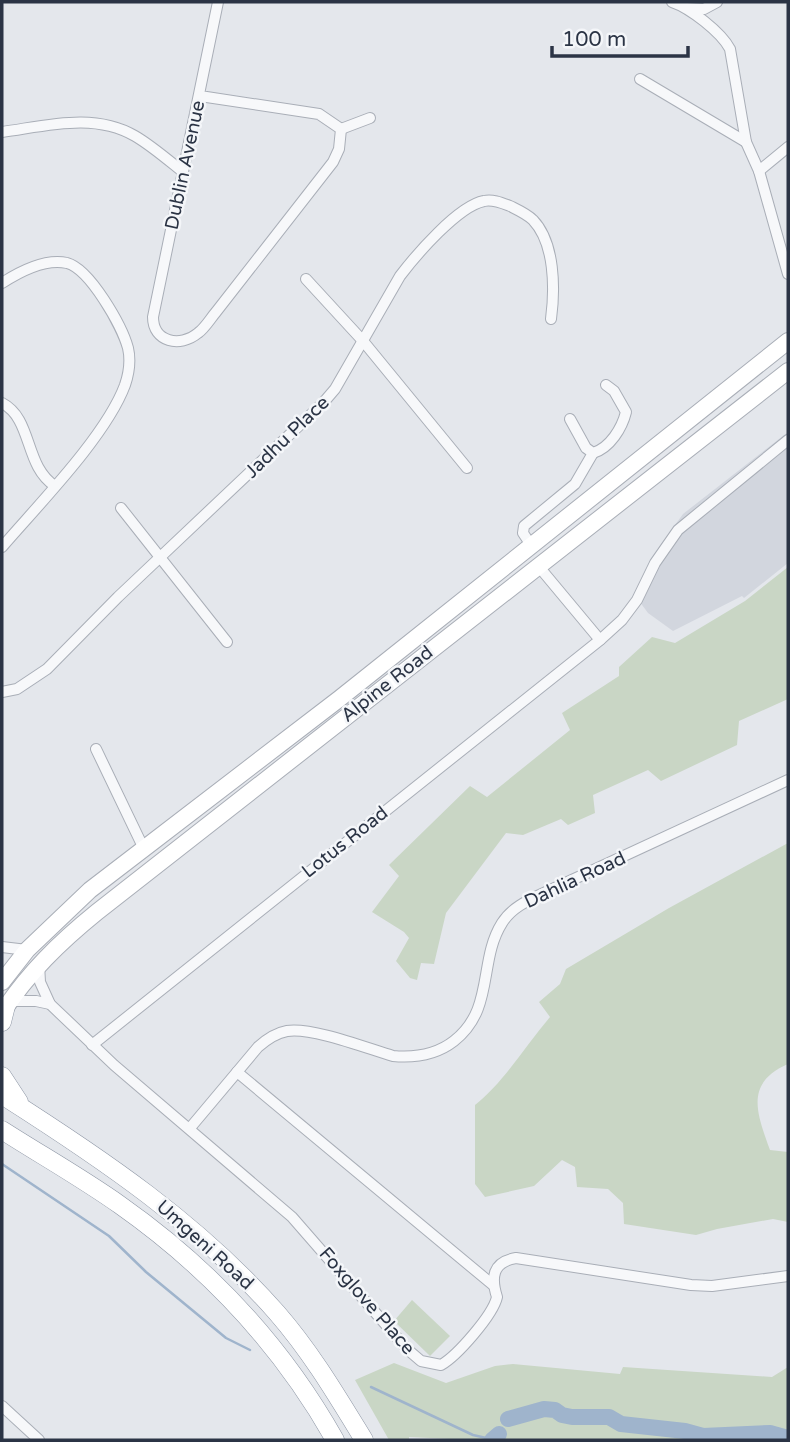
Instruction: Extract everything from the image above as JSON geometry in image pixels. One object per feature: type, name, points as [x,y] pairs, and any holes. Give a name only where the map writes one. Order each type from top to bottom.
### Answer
[{"type":"highway","points":[[2,1076],[26,1110]]},
{"type":"highway","name":"Umgeni Road","points":[[2,1095],[108,1165],[162,1205],[248,1281],[315,1362],[364,1440]]},
{"type":"highway","name":"Umgeni Road","points":[[2,1130],[116,1202],[181,1252],[248,1318],[299,1383],[335,1440]]},
{"type":"highway","points":[[2,1140],[116,1202]]},
{"type":"main road","name":"Alpine Road","points":[[2,980],[27,950],[90,890],[339,699],[527,539],[594,496],[788,341]]},
{"type":"main road","name":"Alpine Road","points":[[5,1011],[39,964],[62,940],[788,371]]},
{"type":"main road","points":[[594,496],[626,477],[631,477],[641,488]]},
{"type":"main road","points":[[339,699],[347,706],[374,695]]},
{"type":"street","name":"Dublin Avenue","points":[[218,2],[153,317],[154,329],[161,337],[174,341],[188,339],[203,327],[333,162],[339,149],[341,129]]},
{"type":"street","points":[[672,2],[687,8],[704,9],[717,2]]},
{"type":"street","points":[[687,8],[722,38],[730,49],[746,142],[759,172],[788,274]]},
{"type":"street","points":[[640,79],[746,142]]},
{"type":"street","points":[[200,96],[319,114],[341,129],[370,117]]},
{"type":"street","points":[[2,132],[65,123],[97,123],[138,137],[183,172]]},
{"type":"street","points":[[759,172],[788,147]]},
{"type":"street","name":"Jadhu Place","points":[[2,692],[17,689],[39,676],[323,403],[335,389],[412,259],[444,227],[468,208],[485,200],[492,200],[515,208],[532,218],[551,257],[551,319]]},
{"type":"street","points":[[2,283],[19,273],[46,264],[57,262],[72,265],[95,287],[125,339],[130,359],[124,388],[98,431],[2,547]]},
{"type":"street","points":[[306,279],[363,341],[467,468]]},
{"type":"street","points":[[527,539],[528,522],[555,503],[575,484],[593,453],[612,440],[626,416],[625,409],[614,391],[606,385]]},
{"type":"street","points":[[2,403],[16,415],[41,474],[55,486]]},
{"type":"street","points":[[570,419],[586,447],[593,453]]},
{"type":"street","name":"Lotus Road","points":[[92,1045],[600,640],[622,620],[637,600],[655,563],[678,530],[788,440]]},
{"type":"street","points":[[121,508],[227,642]]},
{"type":"street","points":[[540,568],[600,640]]},
{"type":"street","points":[[96,749],[144,849]]},
{"type":"street","name":"Dahlia Road","points":[[190,1128],[263,1042],[285,1031],[305,1031],[393,1056],[417,1056],[439,1051],[459,1037],[474,1020],[484,993],[494,940],[511,912],[546,892],[788,780]]},
{"type":"street","points":[[2,947],[27,950]]},
{"type":"street","name":"Foxglove Place","points":[[39,964],[40,982],[50,1004],[92,1045],[303,1228],[407,1349],[421,1361],[441,1365],[454,1356],[496,1303],[493,1285],[500,1265],[508,1259],[701,1286],[788,1276]]},
{"type":"street","points":[[5,1011],[36,1000],[50,1004]]},
{"type":"street","points":[[237,1072],[493,1285]]},
{"type":"street","points":[[2,1406],[39,1440]]},
{"type":"shaded area","points":[[788,432],[788,563],[744,598],[742,596],[673,631],[648,613],[634,594],[659,547],[683,514]]},
{"type":"green space","points":[[788,567],[788,699],[739,721],[737,745],[661,781],[648,770],[593,795],[595,813],[568,825],[561,819],[523,835],[506,833],[446,913],[434,964],[421,963],[417,980],[410,978],[396,961],[409,938],[372,912],[399,876],[389,865],[470,786],[487,797],[570,730],[562,713],[619,676],[619,667],[652,637],[675,643],[745,601]]},
{"type":"green space","points":[[788,843],[788,1064],[765,1080],[760,1090],[758,1112],[770,1150],[788,1152],[788,1222],[773,1219],[696,1235],[624,1224],[623,1203],[608,1189],[577,1187],[575,1167],[562,1160],[534,1186],[485,1197],[475,1184],[475,1105],[505,1074],[550,1017],[539,1002],[560,984],[566,969],[669,908]]},
{"type":"green space","points":[[412,1300],[450,1336],[430,1356],[394,1321]]},
{"type":"green space","points":[[394,1363],[446,1383],[495,1366],[513,1364],[620,1374],[623,1367],[772,1377],[788,1367],[788,1440],[472,1440],[409,1437],[409,1440],[389,1440],[355,1380]]},
{"type":"waterway","points":[[2,1164],[109,1236],[146,1272],[226,1338],[250,1350]]},
{"type":"waterway","points":[[371,1387],[473,1435],[495,1440]]},
{"type":"waterway","points":[[508,1419],[544,1409],[572,1417],[609,1417],[621,1424],[685,1431],[703,1436],[770,1433],[788,1438]]},
{"type":"waterway","points":[[492,1440],[499,1434]]}]
